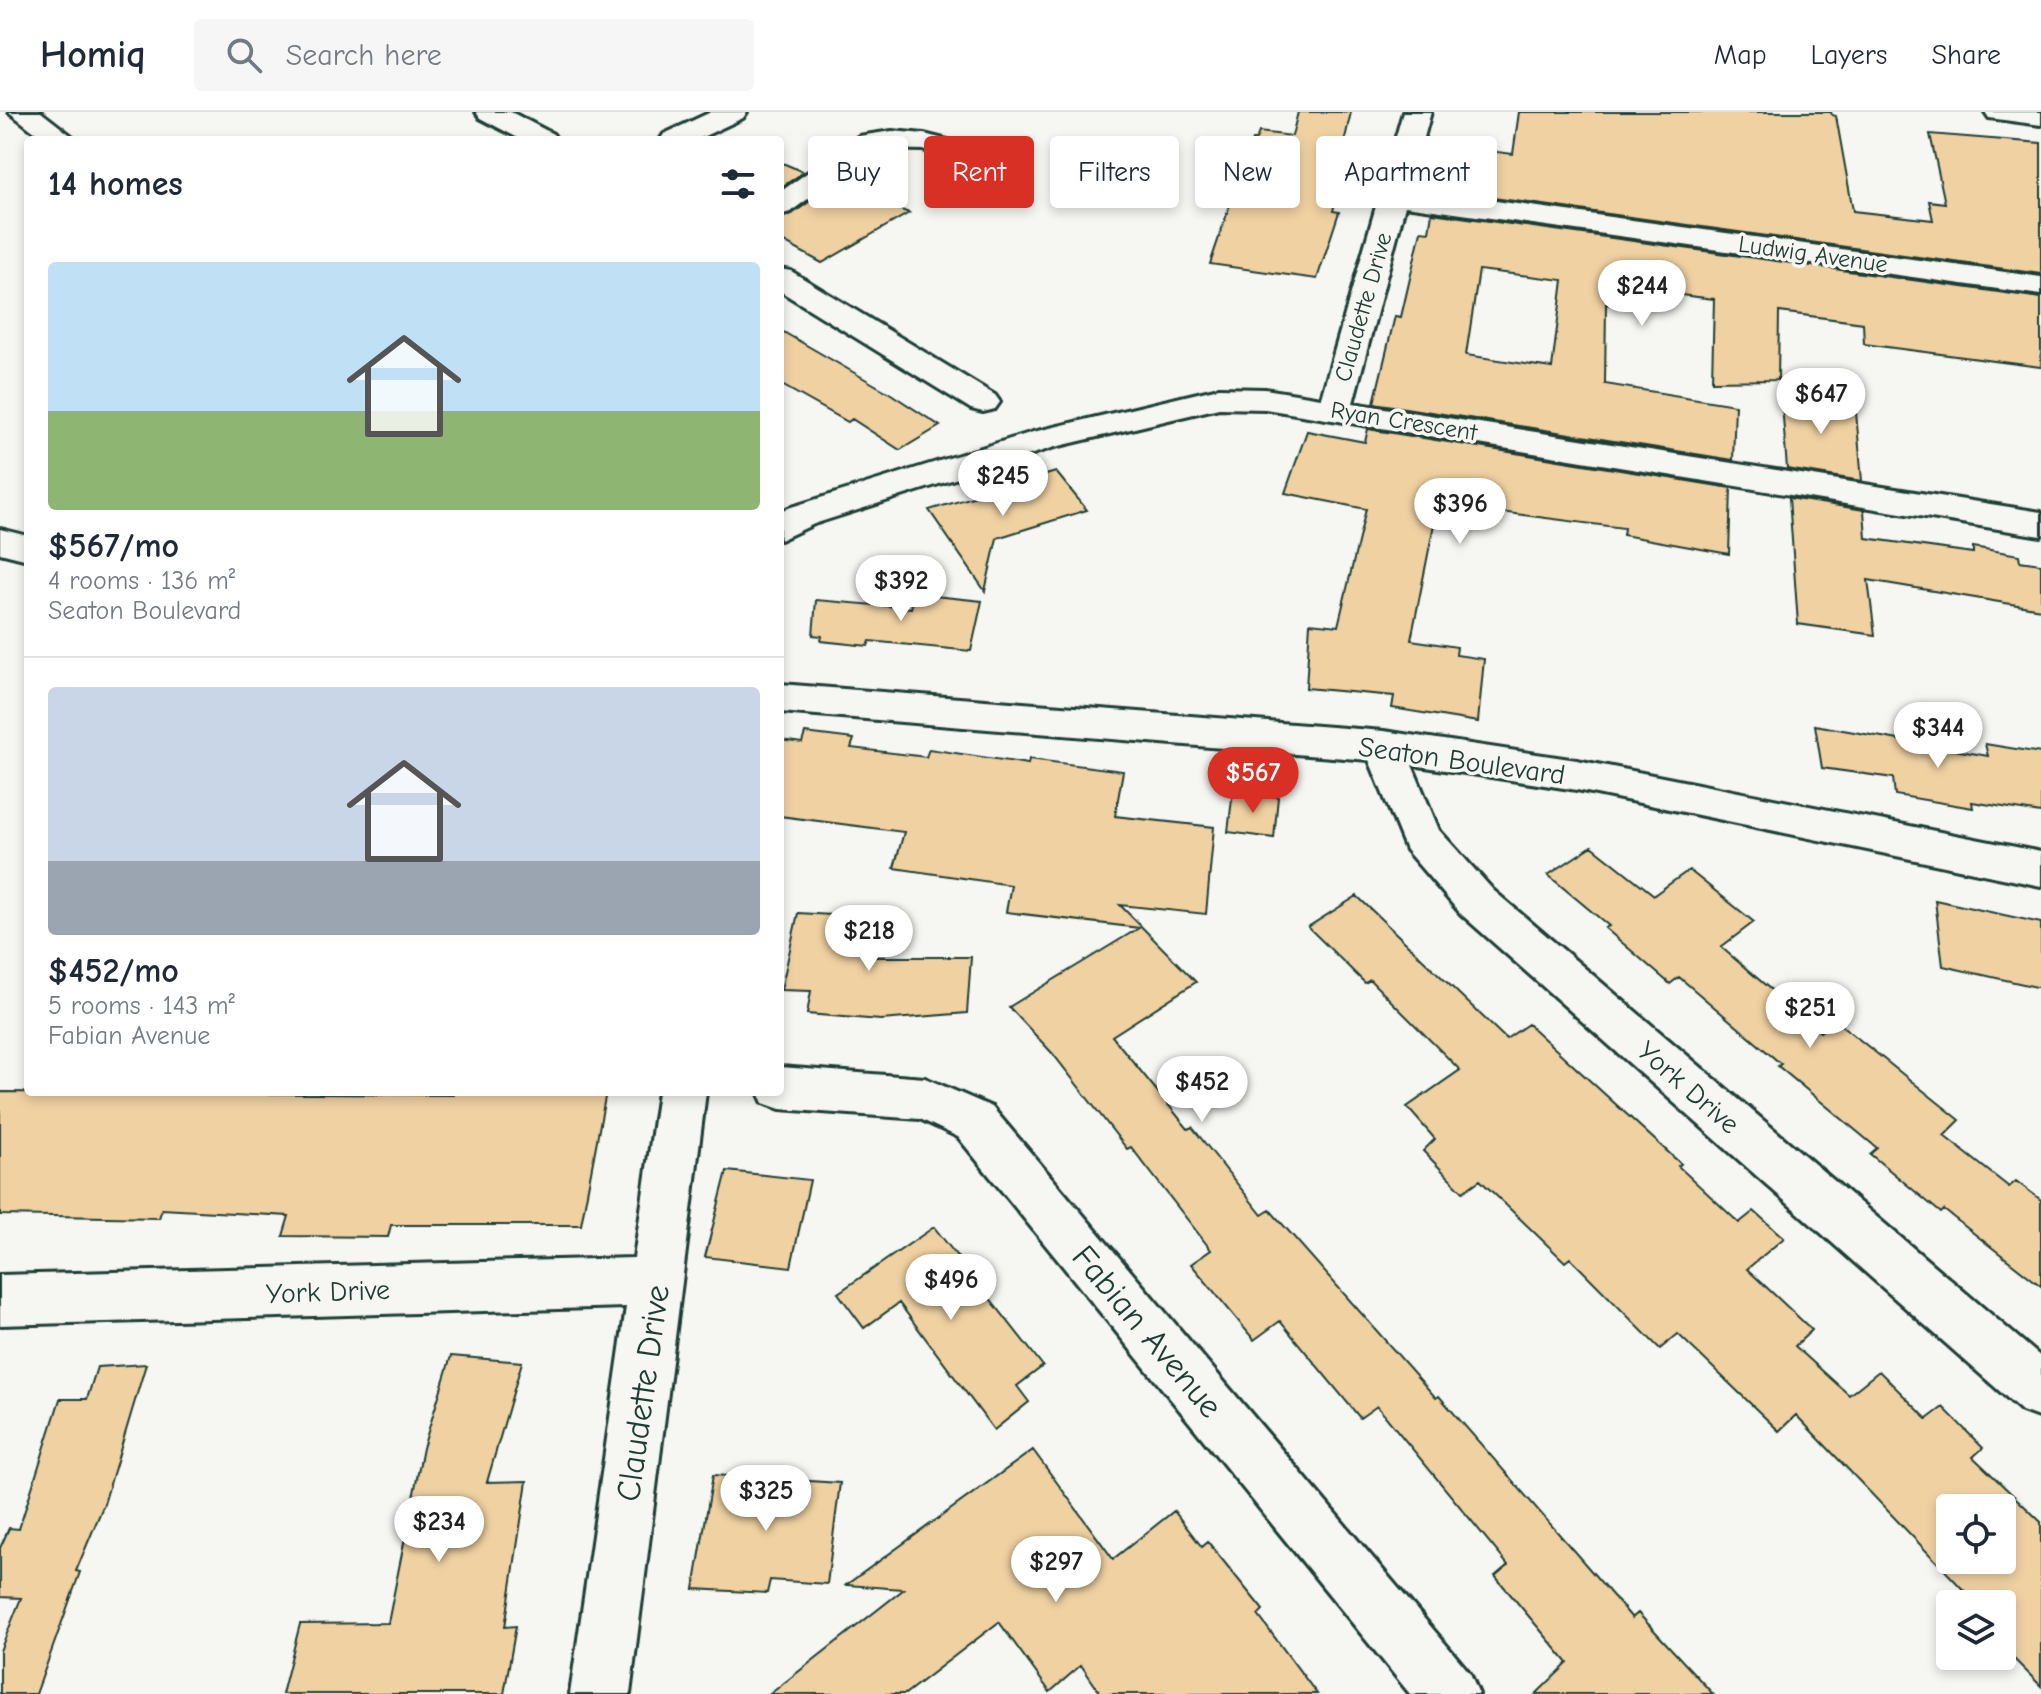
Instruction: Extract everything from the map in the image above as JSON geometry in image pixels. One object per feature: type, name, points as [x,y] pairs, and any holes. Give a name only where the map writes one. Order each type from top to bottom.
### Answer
[{"type":"street","points":[[23,112],[57,136]]},
{"type":"street","points":[[490,112],[535,136]]},
{"type":"street","points":[[682,136],[733,112]]},
{"type":"street","name":"Claudette Drive","points":[[1410,136],[1417,112]]},
{"type":"street","points":[[1999,112],[2041,117]]},
{"type":"street","points":[[784,203],[869,142],[892,139],[924,142]]},
{"type":"street","name":"Claudette Drive","points":[[1334,410],[1391,208]]},
{"type":"street","name":"Ludwig Avenue","points":[[1480,208],[2041,286]]},
{"type":"street","points":[[784,280],[983,402]]},
{"type":"street","name":"Ryan Crescent","points":[[784,526],[801,516],[1045,439],[1219,398],[1265,399],[2041,524]]},
{"type":"street","points":[[0,541],[24,547]]},
{"type":"street","name":"Seaton Boulevard","points":[[784,698],[1384,746],[1577,775],[2041,869]]},
{"type":"street","name":"York Drive","points":[[1384,746],[1421,838],[1477,902],[2041,1392]]},
{"type":"street","name":"Fabian Avenue","points":[[784,1088],[925,1099],[975,1122],[1449,1694]]},
{"type":"street","name":"Claudette Drive","points":[[600,1694],[681,1096]]},
{"type":"street","name":"York Drive","points":[[0,1300],[657,1282]]},
{"type":"building","points":[[1298,112],[1351,112],[1346,136],[1316,136],[1316,208],[1334,208],[1333,211],[1339,212],[1317,279],[1210,264],[1229,208],[1300,208],[1300,136],[1292,136]]},
{"type":"building","points":[[1519,112],[1831,112],[1836,116],[1853,211],[1933,220],[1929,201],[1945,203],[1930,134],[2041,143],[2041,274],[1497,199],[1497,152],[1513,154]]},
{"type":"building","points":[[1259,132],[1292,136],[1258,136]]},
{"type":"building","points":[[784,164],[804,172],[784,185]]},
{"type":"building","points":[[808,203],[808,208],[896,208],[909,213],[822,263],[784,242],[784,217]]},
{"type":"building","points":[[1432,213],[2041,298],[2041,367],[1864,344],[1863,323],[1779,312],[1778,380],[1712,381],[1714,299],[1621,288],[1620,306],[1606,304],[1605,384],[1735,405],[1733,460],[1374,403],[1395,316],[1401,317],[1421,231],[1429,232]],"holes":[[[1479,270],[1563,280],[1552,368],[1466,355]]]},
{"type":"building","points":[[784,332],[940,426],[900,450],[852,419],[848,422],[784,386]]},
{"type":"building","points":[[1781,391],[1855,401],[1862,481],[1787,469]]},
{"type":"building","points":[[1368,429],[1731,488],[1729,554],[1623,535],[1624,528],[1438,504],[1411,640],[1457,647],[1456,655],[1484,659],[1478,722],[1392,708],[1394,696],[1306,688],[1310,623],[1338,626],[1366,509],[1285,493],[1307,431],[1365,442]]},
{"type":"building","points":[[1056,472],[1087,510],[997,538],[985,591],[929,510]]},
{"type":"building","points":[[1789,498],[1864,510],[1866,538],[1973,553],[1973,547],[2019,555],[2020,561],[2041,564],[2041,609],[1868,580],[1875,635],[1798,624]]},
{"type":"building","points":[[915,594],[982,601],[971,651],[870,641],[868,646],[821,641],[822,636],[813,635],[816,600],[911,608]]},
{"type":"building","points":[[1815,725],[1988,756],[1985,744],[2041,753],[2041,813],[1972,802],[1973,808],[1895,795],[1893,778],[1822,768]]},
{"type":"building","points":[[805,733],[854,739],[851,748],[926,757],[929,749],[1028,764],[1029,759],[1123,771],[1115,816],[1214,827],[1206,914],[1120,905],[1196,982],[1112,1036],[1188,1129],[1192,1127],[1262,1215],[1270,1210],[1436,1398],[1439,1396],[1632,1618],[1638,1613],[1713,1694],[1536,1694],[1568,1663],[1495,1576],[1508,1565],[1377,1406],[1360,1418],[1280,1321],[1254,1340],[1191,1264],[1211,1250],[1131,1147],[1127,1149],[1053,1054],[1009,1007],[1139,928],[1006,912],[1011,885],[894,868],[904,832],[784,817],[784,741],[802,743]]},
{"type":"building","points":[[1233,791],[1278,797],[1274,838],[1228,832]]},
{"type":"building","points":[[1592,846],[1654,895],[1689,870],[1754,922],[1721,947],[1820,1032],[1835,1020],[1960,1120],[1944,1136],[2009,1187],[2016,1181],[2041,1200],[2041,1286],[1944,1210],[1941,1213],[1870,1154],[1877,1148],[1778,1066],[1781,1064],[1679,977],[1670,984],[1605,928],[1609,926],[1548,875]]},
{"type":"building","points":[[1357,896],[1506,1039],[1528,1024],[1681,1164],[1678,1166],[1739,1223],[1754,1211],[1784,1238],[1747,1269],[1812,1330],[1795,1346],[1849,1395],[1879,1371],[1927,1419],[1943,1407],[1983,1448],[1973,1457],[2012,1494],[1936,1494],[1936,1561],[1796,1415],[1779,1431],[1678,1334],[1660,1349],[1570,1258],[1565,1262],[1480,1180],[1463,1192],[1423,1151],[1435,1139],[1407,1107],[1460,1070],[1370,980],[1365,983],[1308,927]]},
{"type":"building","points":[[1935,900],[2041,923],[2041,988],[1943,966]]},
{"type":"building","points":[[798,913],[882,918],[875,957],[971,957],[967,1013],[881,1020],[807,1014],[811,991],[784,990],[784,976]]},
{"type":"building","points":[[0,1092],[24,1092],[24,1096],[605,1096],[581,1225],[391,1225],[388,1237],[283,1236],[289,1216],[162,1209],[159,1218],[0,1215]]},
{"type":"building","points":[[727,1171],[810,1180],[791,1267],[705,1257]]},
{"type":"building","points":[[934,1227],[1043,1366],[1017,1386],[1029,1402],[994,1430],[899,1303],[864,1328],[838,1293]]},
{"type":"building","points":[[451,1356],[522,1362],[487,1482],[527,1481],[505,1627],[516,1626],[504,1694],[282,1694],[300,1624],[388,1623],[423,1448]]},
{"type":"building","points":[[146,1364],[104,1504],[76,1571],[80,1572],[36,1694],[0,1694],[0,1651],[21,1598],[0,1597],[0,1548],[9,1528],[19,1529],[60,1399],[87,1399],[97,1367]]},
{"type":"building","points":[[1033,1450],[1113,1559],[1174,1511],[1202,1547],[1208,1542],[1263,1610],[1258,1615],[1317,1694],[1101,1694],[1081,1665],[1050,1692],[999,1622],[905,1694],[770,1694],[904,1589],[846,1585]]},
{"type":"building","points":[[713,1475],[840,1483],[827,1584],[770,1580],[767,1593],[694,1589]]},
{"type":"building","points":[[2016,1498],[2041,1522],[2041,1686],[2016,1661],[2016,1590],[1964,1590],[1948,1574],[2016,1574]]}]
